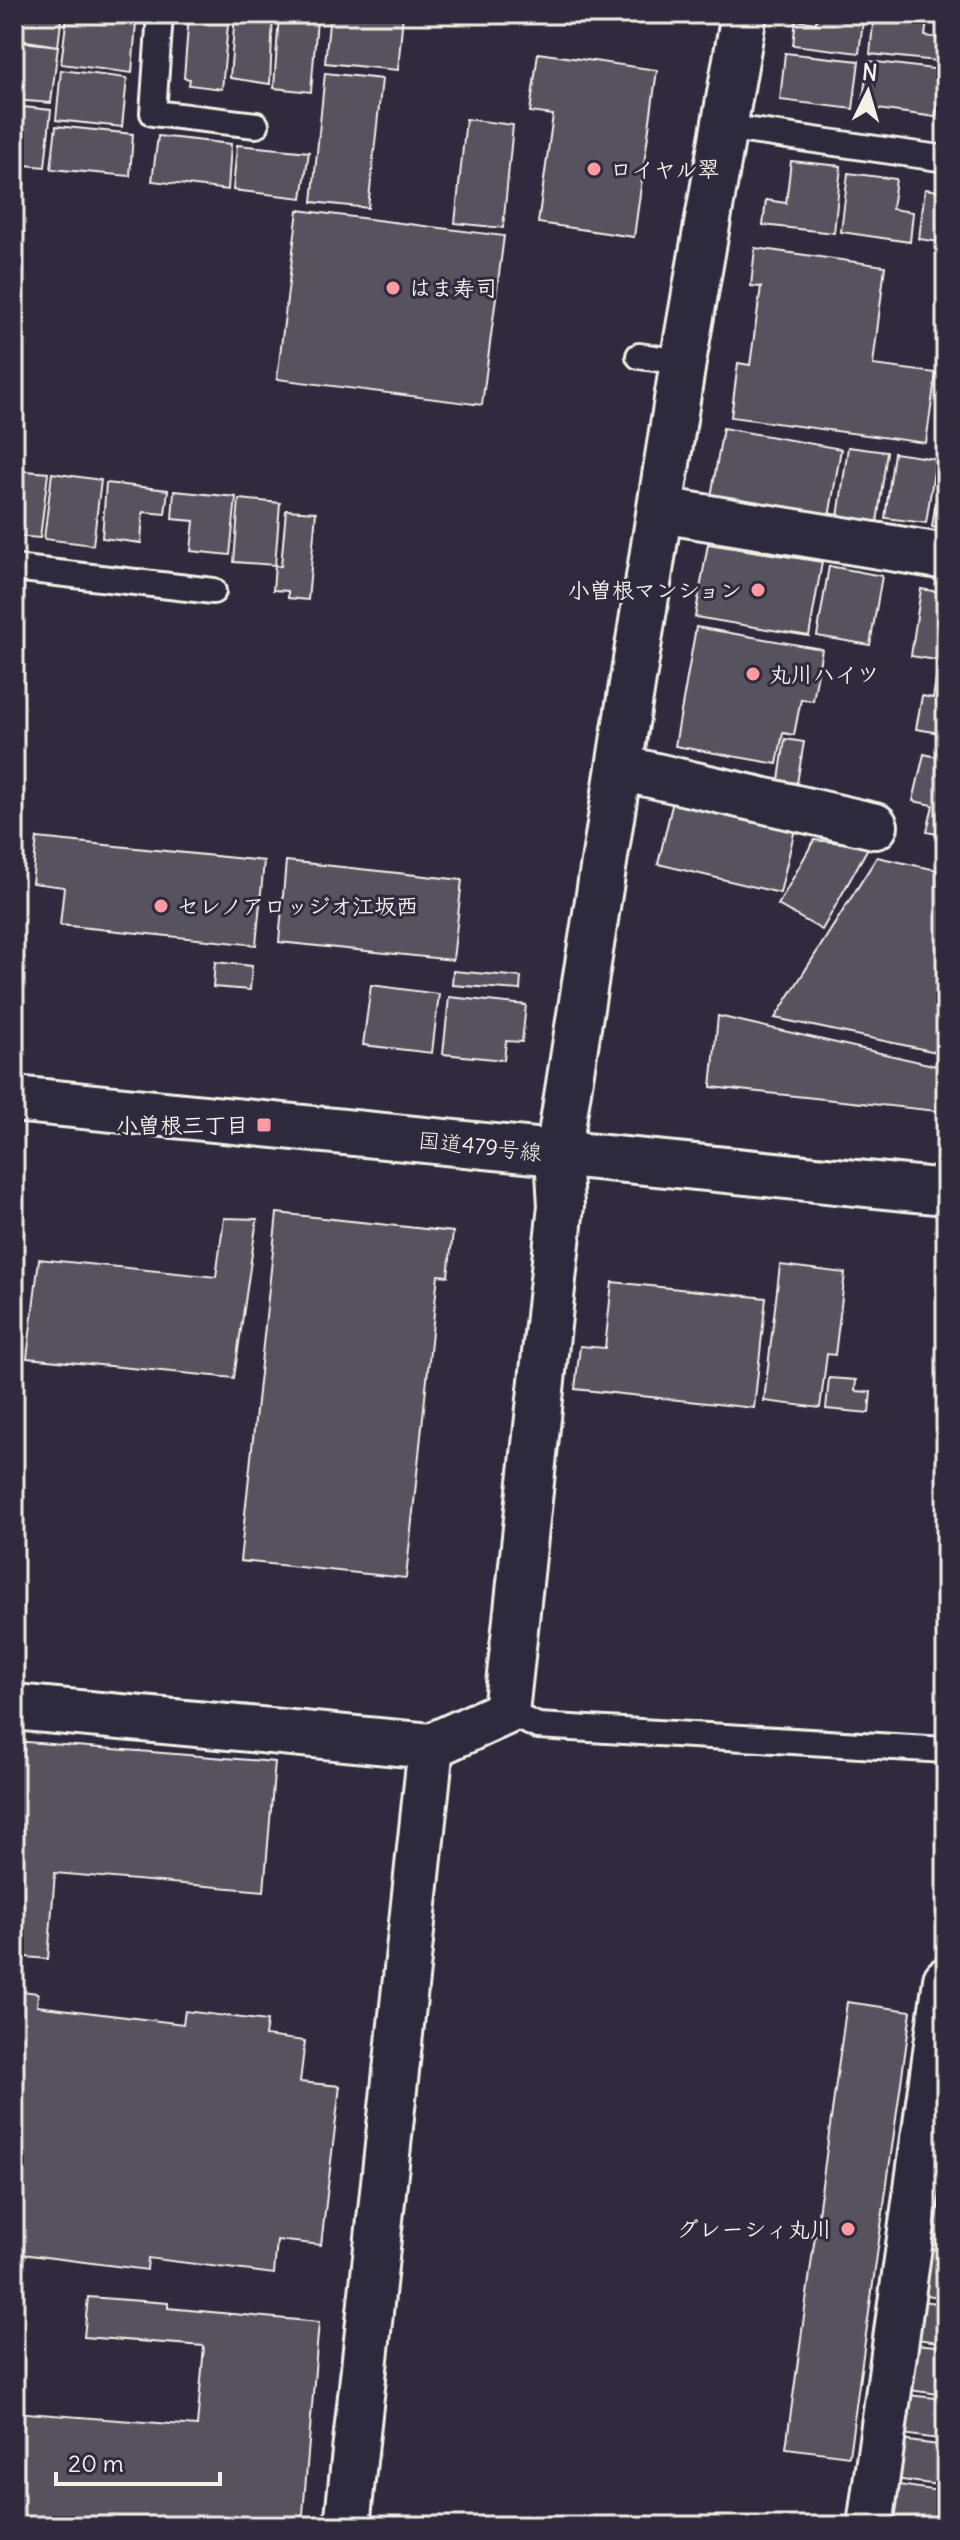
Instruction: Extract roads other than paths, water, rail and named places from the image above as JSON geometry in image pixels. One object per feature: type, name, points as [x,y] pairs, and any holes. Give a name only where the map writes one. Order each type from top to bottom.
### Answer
[{"type":"main road","points":[[14,1707],[431,1746],[506,1712],[561,1206],[558,1154],[683,362],[744,14]]},
{"type":"main road","points":[[661,510],[946,557]]},
{"type":"main road","points":[[621,768],[875,826]]},
{"type":"main road","name":"国道479号線","points":[[14,1099],[946,1192]]},
{"type":"main road","points":[[347,2526],[431,1746]]},
{"type":"main road","points":[[870,2526],[946,1980]]},
{"type":"lane","points":[[160,14],[153,113],[256,125]]},
{"type":"lane","points":[[724,127],[946,159]]},
{"type":"lane","points":[[639,356],[683,362]]},
{"type":"lane","points":[[14,568],[213,591]]},
{"type":"lane","points":[[506,1712],[538,1726],[946,1750]]},
{"type":"place","name":"ロイヤル翠","points":[[594,169]]},
{"type":"place","name":"はま寿司","points":[[393,288]]},
{"type":"place","name":"小曽根マンション","points":[[758,590]]},
{"type":"place","name":"丸川ハイツ","points":[[753,674]]},
{"type":"place","name":"セレノアロッジオ江坂西","points":[[161,906]]},
{"type":"place","name":"小曽根三丁目","points":[[264,1125]]},
{"type":"place","name":"グレーシィ丸川","points":[[848,2229]]}]
